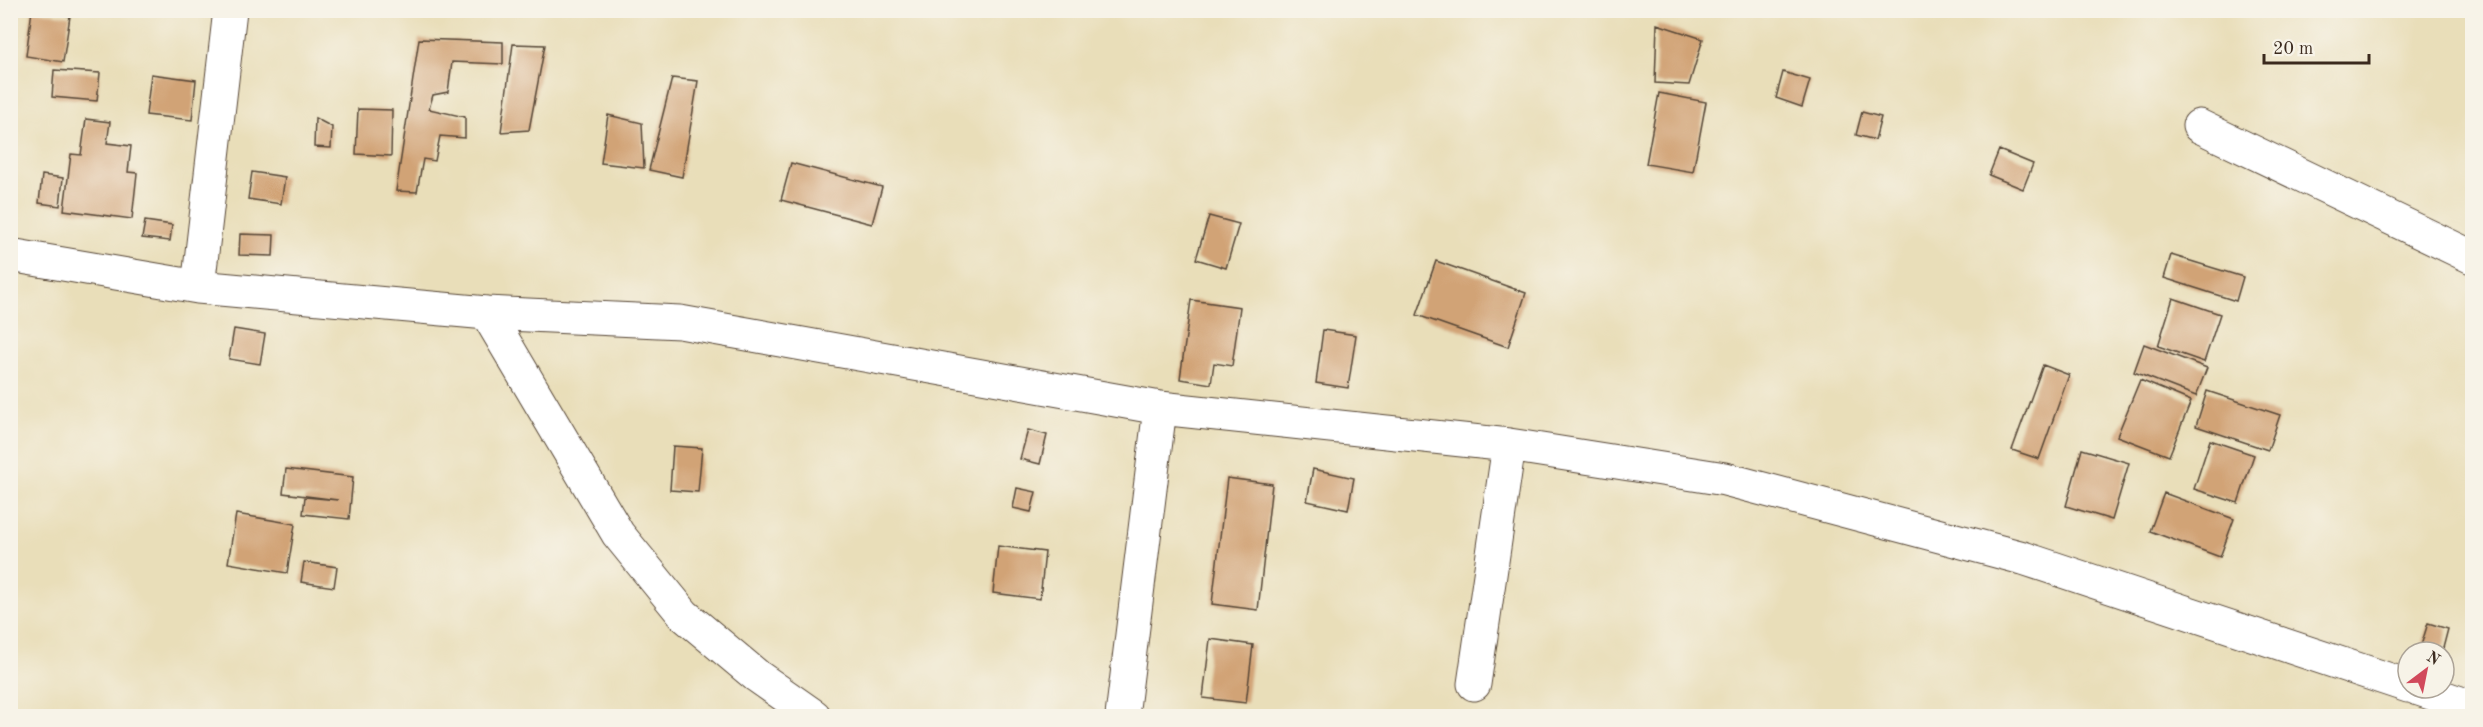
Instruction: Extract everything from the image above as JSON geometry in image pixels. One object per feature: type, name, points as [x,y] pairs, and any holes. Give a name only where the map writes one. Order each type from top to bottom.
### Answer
[{"type":"street","points":[[198,287],[230,10]]},
{"type":"street","points":[[2199,126],[2472,257]]},
{"type":"street","points":[[10,255],[198,287],[487,313],[680,322],[1160,408],[1509,445],[1725,480],[2023,558],[2396,682]]},
{"type":"street","points":[[487,313],[618,534],[684,615],[757,676],[814,717]]},
{"type":"street","points":[[1122,717],[1160,408]]},
{"type":"street","points":[[1474,684],[1509,445]]},
{"type":"street","points":[[2451,700],[2472,707]]},
{"type":"building","points":[[32,10],[70,16],[63,62],[26,56]]},
{"type":"building","points":[[1657,24],[1703,39],[1689,85],[1655,83]]},
{"type":"building","points":[[419,39],[503,42],[503,64],[452,62],[448,92],[433,95],[429,109],[465,117],[465,138],[440,136],[435,161],[423,159],[417,192],[396,191]]},
{"type":"building","points":[[513,44],[545,45],[529,130],[501,132]]},
{"type":"building","points":[[54,70],[100,73],[97,101],[52,97]]},
{"type":"building","points":[[1783,72],[1810,80],[1802,107],[1776,98]]},
{"type":"building","points":[[151,74],[196,80],[192,120],[146,115]]},
{"type":"building","points":[[672,78],[698,81],[682,177],[649,170]]},
{"type":"building","points":[[1659,93],[1706,102],[1693,172],[1646,164]]},
{"type":"building","points":[[358,109],[392,110],[391,156],[356,154]]},
{"type":"building","points":[[1862,112],[1881,117],[1875,140],[1856,135]]},
{"type":"building","points":[[608,115],[642,123],[644,168],[601,163]]},
{"type":"building","points":[[315,118],[332,127],[331,148],[314,147]]},
{"type":"building","points":[[86,119],[110,122],[107,143],[131,146],[128,172],[137,173],[132,219],[64,210],[71,154],[81,155]]},
{"type":"building","points":[[1999,150],[2033,164],[2023,189],[1989,175]]},
{"type":"building","points":[[791,163],[882,187],[872,224],[781,200]]},
{"type":"building","points":[[252,172],[285,177],[281,204],[248,199]]},
{"type":"building","points":[[42,175],[63,178],[60,206],[39,203]]},
{"type":"building","points":[[1209,216],[1239,224],[1226,268],[1196,259]]},
{"type":"building","points":[[145,221],[172,225],[170,241],[142,238]]},
{"type":"building","points":[[240,234],[274,235],[273,256],[239,255]]},
{"type":"building","points":[[2171,255],[2243,277],[2236,301],[2164,278]]},
{"type":"building","points":[[1436,261],[1526,293],[1508,347],[1417,315]]},
{"type":"building","points":[[2173,298],[2220,314],[2204,362],[2158,346]]},
{"type":"building","points":[[1191,300],[1240,307],[1232,366],[1214,363],[1211,384],[1180,379]]},
{"type":"building","points":[[234,329],[265,334],[260,364],[229,359]]},
{"type":"building","points":[[1323,330],[1356,335],[1348,388],[1316,383]]},
{"type":"building","points":[[2144,344],[2207,368],[2196,396],[2134,372]]},
{"type":"building","points":[[2043,365],[2069,375],[2039,459],[2012,450]]},
{"type":"building","points":[[2140,380],[2191,401],[2169,456],[2117,436]]},
{"type":"building","points":[[2207,391],[2280,415],[2268,450],[2196,426]]},
{"type":"building","points":[[1028,430],[1047,435],[1040,464],[1020,459]]},
{"type":"building","points":[[2210,440],[2254,455],[2238,503],[2194,489]]},
{"type":"building","points":[[673,446],[702,448],[698,492],[670,490]]},
{"type":"building","points":[[2082,449],[2129,463],[2112,520],[2066,506]]},
{"type":"building","points":[[286,469],[353,477],[349,519],[303,514],[305,497],[338,500],[283,493]]},
{"type":"building","points":[[1313,469],[1354,478],[1348,510],[1307,501]]},
{"type":"building","points":[[1227,478],[1272,484],[1258,610],[1212,604]]},
{"type":"building","points":[[1017,488],[1036,492],[1031,512],[1013,508]]},
{"type":"building","points":[[2164,493],[2234,519],[2220,557],[2150,531]]},
{"type":"building","points":[[236,514],[295,524],[287,573],[228,563]]},
{"type":"building","points":[[998,546],[1045,552],[1040,599],[993,593]]},
{"type":"building","points":[[304,562],[337,567],[334,587],[301,582]]},
{"type":"building","points":[[2428,623],[2448,629],[2445,640],[2423,640]]},
{"type":"building","points":[[1210,639],[1253,645],[1246,703],[1203,698]]}]
